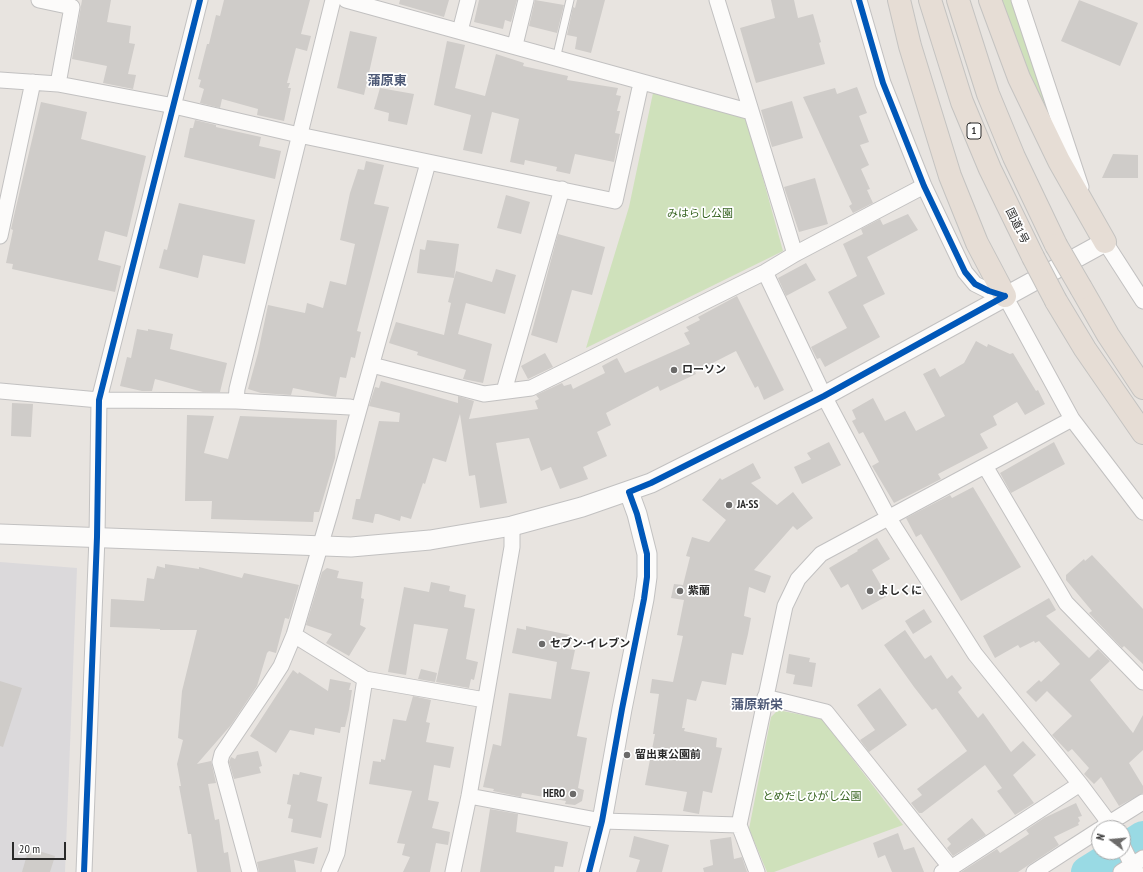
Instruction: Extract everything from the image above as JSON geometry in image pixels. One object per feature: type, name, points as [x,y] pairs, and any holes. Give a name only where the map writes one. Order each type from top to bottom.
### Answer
[{"type":"highway","points":[[899,0],[910,46],[950,176],[977,243],[1005,296]]},
{"type":"highway","name":"国道1号","points":[[930,0],[962,102],[990,169],[1033,257],[1056,301],[1085,349],[1143,433]]},
{"type":"highway","points":[[958,0],[988,94],[1014,157],[1056,246],[1108,335],[1143,388]]},
{"type":"highway","points":[[990,0],[1019,78],[1059,162],[1105,242]]},
{"type":"street","points":[[39,0],[72,7],[58,84]]},
{"type":"street","points":[[84,872],[97,537],[99,400],[200,0]]},
{"type":"street","points":[[236,401],[237,389],[333,0]]},
{"type":"street","points":[[346,0],[515,45],[556,59],[751,112]]},
{"type":"street","points":[[460,31],[468,0]]},
{"type":"street","points":[[515,45],[526,0]]},
{"type":"street","points":[[717,0],[795,254]]},
{"type":"street","points":[[859,0],[883,84],[924,186],[966,272],[975,284],[989,291],[1005,296],[1072,419],[1143,512]]},
{"type":"street","points":[[1019,0],[1066,138],[1092,221]]},
{"type":"street","points":[[0,80],[58,84],[174,106],[428,163],[562,189],[615,201],[641,83]]},
{"type":"street","points":[[0,236],[34,82]]},
{"type":"street","points":[[250,872],[220,762],[222,754],[274,678],[294,635],[360,409],[428,163]]},
{"type":"street","points":[[372,365],[484,394],[531,388],[765,272],[795,254],[924,186]]},
{"type":"street","points":[[504,392],[562,189]]},
{"type":"street","points":[[0,534],[351,547],[430,540],[512,526],[582,507],[629,492],[658,479],[824,396],[1105,242],[1143,301]]},
{"type":"street","points":[[765,272],[824,396],[888,517],[975,654],[1080,784],[1103,820]]},
{"type":"street","points":[[0,391],[99,400],[236,401],[350,407],[360,409]]},
{"type":"street","points":[[757,872],[739,825],[785,606],[798,579],[821,554],[1072,419]]},
{"type":"street","points":[[985,466],[1066,603],[1143,682]]},
{"type":"street","points":[[589,872],[602,821],[647,577],[647,554],[637,514],[629,492]]},
{"type":"street","points":[[453,872],[469,796],[512,547],[512,526]]},
{"type":"street","points":[[294,635],[365,679],[485,700]]},
{"type":"street","points":[[329,872],[337,853],[365,679]]},
{"type":"street","points":[[765,697],[826,712],[946,870],[1080,784]]},
{"type":"street","points":[[469,796],[602,821],[739,825]]},
{"type":"street","points":[[1117,820],[1143,802]]},
{"type":"street","points":[[1034,872],[1091,837]]},
{"type":"lane","points":[[556,59],[570,0]]},
{"type":"shaded area","points":[[0,562],[77,568],[65,872],[0,872]]},
{"type":"green space","points":[[998,0],[1012,0],[1057,133],[1045,120]]},
{"type":"green space","name":"みはらし公園","points":[[653,93],[746,117],[783,251],[586,348],[629,207]]},
{"type":"green space","name":"とめだしひがし公園","points":[[778,710],[822,719],[903,825],[774,872],[767,872],[749,829],[771,717]]},
{"type":"building","points":[[82,0],[111,0],[107,22],[131,26],[129,43],[135,44],[128,74],[136,75],[133,89],[103,83],[107,66],[72,59]]},
{"type":"building","points":[[224,0],[310,0],[301,34],[311,36],[307,51],[296,48],[287,83],[290,83],[288,88],[291,88],[284,121],[257,115],[258,109],[222,99],[220,108],[200,103],[204,89],[199,87],[201,80],[198,79],[216,15],[220,16]]},
{"type":"building","points":[[400,0],[449,0],[444,17],[399,4]]},
{"type":"building","points":[[479,0],[517,0],[511,22],[505,20],[503,29],[474,22]]},
{"type":"building","points":[[535,0],[564,5],[557,33],[529,26]]},
{"type":"building","points":[[577,0],[605,0],[591,53],[575,49],[577,37],[567,35],[573,7],[575,8]]},
{"type":"building","points":[[771,0],[794,0],[798,18],[813,14],[821,42],[819,43],[825,64],[756,83],[740,28],[775,18]]},
{"type":"building","points":[[1079,0],[1138,23],[1120,66],[1061,41]]},
{"type":"building","points":[[350,31],[377,37],[364,95],[337,88]]},
{"type":"building","points":[[447,41],[465,45],[455,88],[485,96],[496,54],[524,63],[523,66],[568,76],[567,80],[618,88],[616,95],[621,96],[617,111],[620,111],[615,133],[620,134],[614,162],[575,154],[570,174],[556,171],[557,167],[525,160],[524,165],[510,162],[519,119],[492,112],[482,154],[463,150],[471,115],[434,105]]},
{"type":"building","points":[[857,87],[867,113],[859,116],[869,142],[860,145],[869,165],[861,169],[870,189],[867,190],[873,203],[853,213],[849,206],[852,204],[803,97],[835,88],[837,94]]},
{"type":"building","points":[[380,88],[414,94],[407,125],[388,121],[389,113],[374,109]]},
{"type":"building","points":[[792,101],[803,138],[772,147],[761,110]]},
{"type":"building","points":[[41,102],[87,112],[81,139],[146,156],[127,237],[105,231],[98,260],[121,266],[115,292],[12,269],[13,264],[6,263],[13,230],[11,229]]},
{"type":"building","points":[[195,120],[216,125],[216,127],[261,137],[259,146],[281,151],[275,179],[184,157],[190,128],[193,128]]},
{"type":"building","points":[[1113,154],[1138,155],[1138,178],[1102,178]]},
{"type":"building","points":[[366,161],[384,165],[374,204],[389,207],[357,331],[361,332],[355,358],[351,357],[346,378],[340,377],[336,397],[293,388],[291,395],[261,393],[248,389],[258,353],[268,305],[305,313],[307,303],[323,308],[330,281],[346,285],[355,244],[340,240],[350,193],[358,169],[364,170]]},
{"type":"building","points":[[815,178],[828,224],[799,232],[784,187]]},
{"type":"building","points":[[506,195],[530,202],[521,234],[497,228]]},
{"type":"building","points":[[179,203],[255,220],[245,264],[203,255],[198,278],[159,268],[164,249],[167,250]]},
{"type":"building","points":[[908,214],[918,230],[867,257],[885,294],[863,305],[880,337],[825,367],[820,358],[817,359],[811,347],[847,328],[828,292],[857,276],[843,244],[863,234],[861,229],[880,219],[883,225]]},
{"type":"building","points":[[558,234],[605,247],[592,295],[572,290],[557,343],[531,335]]},
{"type":"building","points":[[427,240],[459,244],[454,278],[417,273],[420,249],[425,250]]},
{"type":"building","points":[[806,263],[816,280],[786,296],[778,278]]},
{"type":"building","points":[[496,269],[516,275],[505,314],[466,303],[458,334],[492,344],[483,383],[463,379],[466,370],[417,355],[418,352],[389,343],[396,322],[444,335],[451,303],[448,302],[456,271],[492,282]]},
{"type":"building","points":[[737,296],[784,390],[764,400],[758,386],[755,388],[736,351],[695,372],[696,374],[660,391],[658,386],[606,413],[611,425],[597,432],[607,456],[583,467],[588,479],[560,489],[551,467],[541,471],[529,438],[496,443],[507,503],[480,508],[475,475],[469,476],[460,414],[446,462],[433,458],[425,484],[423,483],[411,519],[401,516],[400,521],[375,514],[373,523],[352,519],[356,499],[360,499],[379,421],[399,422],[400,413],[369,406],[375,387],[379,388],[381,381],[458,403],[458,396],[474,401],[469,419],[538,409],[535,401],[539,399],[536,395],[562,383],[564,386],[571,384],[573,389],[605,373],[602,366],[617,358],[625,373],[690,344],[684,333],[689,331],[686,327],[700,320],[698,317]]},
{"type":"building","points":[[137,329],[148,331],[148,329],[173,334],[170,349],[227,363],[220,392],[203,392],[155,379],[152,391],[142,391],[120,386],[127,357],[131,358]]},
{"type":"building","points":[[976,341],[987,347],[988,344],[1010,354],[1013,353],[1036,391],[1038,390],[1045,404],[1025,415],[1017,402],[993,416],[997,425],[980,434],[988,448],[938,474],[941,479],[894,503],[872,466],[879,462],[863,432],[859,434],[852,421],[856,419],[852,410],[873,398],[885,421],[905,411],[916,431],[945,416],[923,374],[935,368],[940,377],[964,363]]},
{"type":"building","points":[[545,353],[553,367],[528,379],[521,366]]},
{"type":"building","points":[[12,403],[33,404],[31,437],[11,436]]},
{"type":"building","points":[[187,415],[214,416],[204,453],[228,459],[240,416],[337,420],[335,458],[319,512],[314,512],[313,522],[211,519],[212,501],[185,501]]},
{"type":"building","points":[[829,442],[841,465],[802,484],[794,467],[811,459],[807,453]]},
{"type":"building","points":[[1054,442],[1065,464],[1011,493],[1000,473]]},
{"type":"building","points":[[753,463],[761,478],[751,483],[777,505],[793,492],[813,518],[797,530],[793,526],[754,570],[771,576],[765,593],[749,587],[744,616],[751,618],[748,634],[743,655],[732,653],[726,685],[702,681],[696,701],[687,699],[682,728],[685,728],[684,731],[717,738],[716,747],[722,748],[712,793],[703,791],[699,814],[683,811],[687,792],[645,785],[655,734],[653,734],[659,694],[650,693],[652,679],[673,682],[683,636],[677,635],[684,600],[671,598],[674,584],[683,585],[690,557],[686,556],[692,537],[709,542],[726,520],[702,500],[720,478],[722,480]]},
{"type":"building","points":[[973,487],[1021,567],[961,601],[921,534],[916,537],[906,518],[950,495],[952,498]]},
{"type":"building","points":[[877,538],[890,559],[872,570],[887,596],[862,610],[848,584],[841,588],[829,568]]},
{"type":"building","points":[[1092,555],[1143,609],[1143,664],[1124,646],[1122,648],[1089,613],[1092,611],[1066,580],[1066,575],[1084,559],[1085,561]]},
{"type":"building","points":[[165,564],[199,569],[199,567],[242,578],[244,573],[299,585],[289,619],[285,618],[276,653],[269,651],[267,653],[257,686],[231,725],[197,764],[211,761],[216,783],[208,784],[215,820],[219,819],[224,853],[228,852],[231,872],[197,872],[191,834],[188,834],[179,786],[181,786],[177,764],[183,740],[178,738],[182,691],[197,630],[160,630],[110,627],[111,599],[144,601],[147,578],[154,579],[157,566],[165,568]]},
{"type":"building","points":[[327,568],[339,571],[337,578],[363,582],[361,598],[364,599],[360,625],[366,628],[349,656],[326,643],[332,634],[306,625],[322,572]]},
{"type":"building","points":[[431,582],[450,586],[449,591],[466,595],[464,607],[475,609],[466,659],[478,662],[474,680],[471,679],[469,688],[436,682],[448,629],[414,624],[406,675],[388,672],[404,587],[429,592]]},
{"type":"building","points":[[1049,598],[1056,610],[1046,616],[1089,658],[1098,649],[1110,661],[1090,680],[1133,733],[1143,715],[1143,750],[1129,763],[1143,786],[1143,793],[1119,806],[1101,777],[1094,784],[1084,774],[1089,768],[1072,749],[1068,752],[1052,735],[1072,716],[1047,691],[1036,702],[1026,692],[1039,680],[1041,682],[1060,664],[1039,641],[1035,643],[1034,641],[1020,648],[1018,645],[995,658],[983,636]]},
{"type":"building","points":[[924,609],[932,622],[913,634],[905,621]]},
{"type":"building","points":[[526,626],[570,635],[567,649],[575,650],[571,669],[590,672],[577,736],[587,738],[578,788],[584,790],[582,801],[575,805],[565,804],[566,801],[522,793],[521,797],[493,791],[494,789],[483,787],[493,744],[501,746],[509,693],[551,699],[557,662],[512,653],[517,628],[526,630]]},
{"type":"building","points":[[905,630],[925,659],[931,655],[947,679],[952,675],[962,688],[958,692],[978,718],[983,713],[1011,752],[1023,741],[1036,755],[1013,775],[1034,803],[1015,815],[997,791],[1002,788],[985,765],[922,813],[919,813],[911,803],[922,795],[917,789],[967,751],[936,708],[932,710],[884,645]]},
{"type":"building","points":[[789,654],[810,658],[809,662],[816,663],[812,687],[793,684],[795,675],[786,673]]},
{"type":"building","points":[[421,669],[437,673],[435,682],[418,679]]},
{"type":"building","points":[[293,670],[298,674],[299,672],[328,691],[330,679],[351,683],[349,690],[352,690],[349,710],[345,727],[341,727],[340,733],[315,728],[314,735],[290,730],[276,753],[250,736]]},
{"type":"building","points":[[0,681],[22,688],[3,747],[0,746]]},
{"type":"building","points":[[880,688],[907,725],[869,752],[860,740],[875,730],[857,705]]},
{"type":"building","points":[[413,696],[431,700],[426,722],[430,723],[426,742],[454,747],[450,768],[434,765],[428,800],[439,802],[432,828],[450,832],[448,845],[436,843],[430,872],[403,872],[410,857],[402,855],[405,844],[397,843],[412,791],[369,784],[373,761],[381,762],[381,759],[385,760],[393,719],[406,721]]},
{"type":"building","points":[[258,751],[262,766],[259,767],[261,773],[234,779],[229,762],[231,757],[235,759],[237,755]]},
{"type":"building","points":[[300,772],[322,777],[317,801],[328,804],[321,838],[291,832],[293,819],[288,818],[291,805],[287,804],[293,774],[299,775]]},
{"type":"building","points":[[1076,803],[1082,816],[1078,817],[1080,821],[1078,823],[1079,825],[1054,837],[1059,845],[1018,872],[961,872],[997,849],[1000,853],[1029,834],[1026,830],[1044,818]]},
{"type":"building","points":[[490,809],[518,814],[516,832],[568,842],[563,867],[555,866],[554,872],[480,872]]},
{"type":"building","points":[[972,818],[986,835],[953,856],[947,848],[951,844],[947,839]]},
{"type":"building","points":[[898,833],[904,850],[914,847],[924,872],[892,872],[885,855],[878,858],[873,843]]},
{"type":"building","points":[[634,836],[669,845],[662,872],[636,872],[640,860],[629,857]]},
{"type":"building","points":[[731,837],[734,859],[742,857],[747,872],[704,872],[703,868],[713,865],[710,840]]},
{"type":"building","points":[[318,847],[314,864],[294,860],[296,872],[259,872],[257,862]]},
{"type":"building","points":[[29,848],[55,856],[50,872],[22,872]]},
{"type":"waterway","points":[[1131,845],[1143,837]]},
{"type":"waterway","points":[[1087,872],[1106,860]]},
{"type":"cycle path","points":[[84,872],[97,537],[99,400],[200,0]]},
{"type":"cycle path","points":[[859,0],[883,83],[924,186],[965,272],[975,284],[989,291],[1005,296]]},
{"type":"cycle path","points":[[589,872],[602,821],[647,577],[647,554],[637,514],[629,492],[651,483],[824,396],[1005,296]]},
{"type":"place","name":"ローソン","points":[[674,370]]},
{"type":"place","name":"JA-SS","points":[[729,505]]},
{"type":"place","name":"紫蘭","points":[[680,591]]},
{"type":"place","name":"よしくに","points":[[870,591]]},
{"type":"place","name":"セブン-イレブン","points":[[542,644]]},
{"type":"place","name":"留出東公園前","points":[[627,755]]},
{"type":"place","name":"HERO","points":[[573,794]]},
{"type":"district","name":"蒲原東","points":[[387,81]]},
{"type":"district","name":"蒲原新栄","points":[[757,705]]}]
